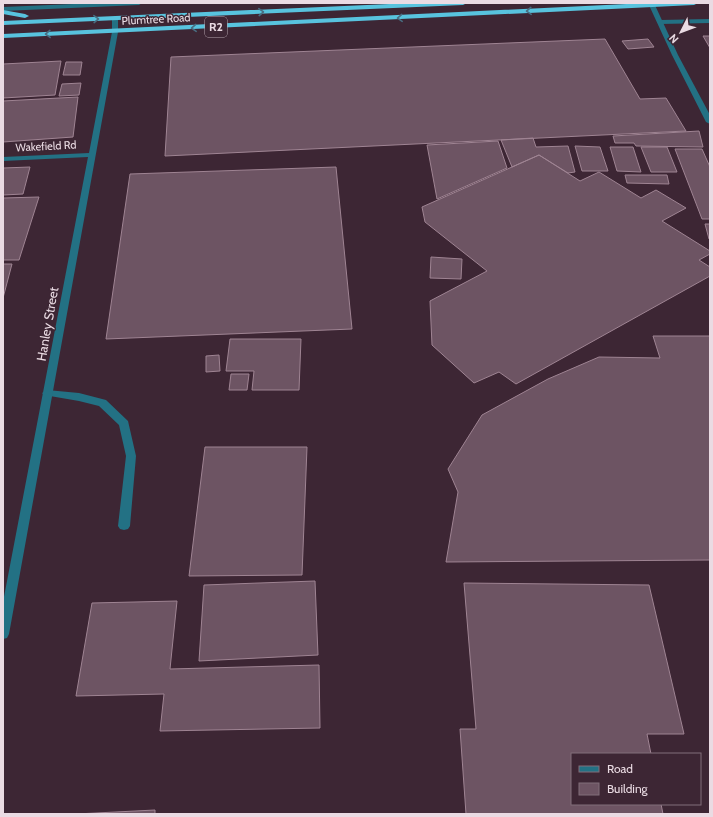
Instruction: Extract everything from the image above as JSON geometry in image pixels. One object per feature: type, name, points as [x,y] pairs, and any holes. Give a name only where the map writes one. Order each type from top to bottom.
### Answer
[{"type":"highway","name":"Plumtree Road","points":[[3,22],[463,3]]},
{"type":"highway","name":"Plumtree Road","points":[[3,36],[115,32],[694,3]]},
{"type":"highway","points":[[3,11],[57,20]]},
{"type":"street","points":[[3,11],[139,3]]},
{"type":"street","points":[[651,4],[710,120]]},
{"type":"street","name":"Hanley Street","points":[[3,634],[115,32],[115,18]]},
{"type":"street","points":[[660,22],[710,21]]},
{"type":"street","name":"Wakefield Rd","points":[[3,159],[91,155]]},
{"type":"street","points":[[47,393],[79,397],[102,403],[124,424],[131,456],[124,526]]},
{"type":"building","points":[[703,36],[710,36],[710,48]]},
{"type":"building","points":[[605,39],[640,99],[666,98],[686,131],[165,156],[171,57]]},
{"type":"building","points":[[648,39],[654,47],[628,49],[622,41]]},
{"type":"building","points":[[61,61],[55,95],[3,98],[3,64]]},
{"type":"building","points":[[66,62],[82,62],[80,75],[63,75]]},
{"type":"building","points":[[81,83],[79,95],[59,96],[62,84]]},
{"type":"building","points":[[78,97],[73,137],[3,142],[3,101]]},
{"type":"building","points":[[699,131],[703,147],[636,146],[634,143],[615,143],[613,136]]},
{"type":"building","points":[[533,138],[536,147],[568,146],[575,172],[568,173],[539,155],[512,167],[501,140]]},
{"type":"building","points":[[498,141],[507,168],[437,199],[427,145]]},
{"type":"building","points":[[575,146],[600,147],[608,171],[582,171]]},
{"type":"building","points":[[610,147],[633,147],[641,172],[617,171]]},
{"type":"building","points":[[641,147],[667,147],[677,172],[651,172]]},
{"type":"building","points":[[675,149],[702,149],[710,167],[710,219],[702,219]]},
{"type":"building","points":[[539,155],[580,181],[599,172],[641,198],[656,190],[686,208],[662,221],[710,251],[710,254],[699,260],[710,267],[710,276],[516,384],[499,372],[474,383],[432,345],[430,301],[487,271],[425,222],[422,207]]},
{"type":"building","points":[[30,167],[23,194],[3,195],[3,168]]},
{"type":"building","points":[[336,167],[352,329],[106,339],[130,174]]},
{"type":"building","points":[[625,175],[667,175],[669,184],[627,183]]},
{"type":"building","points":[[39,197],[19,260],[3,260],[3,198]]},
{"type":"building","points":[[705,224],[710,224],[710,239],[709,239]]},
{"type":"building","points":[[431,257],[462,259],[461,279],[430,278]]},
{"type":"building","points":[[3,264],[12,264],[3,298]]},
{"type":"building","points":[[653,336],[710,336],[710,560],[446,562],[458,492],[448,469],[482,415],[548,379],[599,357],[660,358]]},
{"type":"building","points":[[230,339],[301,339],[299,390],[252,390],[254,371],[226,371]]},
{"type":"building","points":[[219,355],[220,371],[206,372],[206,356]]},
{"type":"building","points":[[231,374],[249,374],[247,390],[229,390]]},
{"type":"building","points":[[205,447],[307,447],[302,575],[189,576]]},
{"type":"building","points":[[315,581],[318,655],[199,661],[204,585]]},
{"type":"building","points":[[464,583],[649,585],[684,734],[647,734],[651,753],[571,753],[571,805],[661,805],[663,814],[466,814],[460,729],[476,729]]},
{"type":"building","points":[[177,601],[170,669],[319,665],[320,728],[160,731],[164,694],[76,696],[92,603]]},
{"type":"building","points":[[155,810],[155,814],[76,814]]}]
